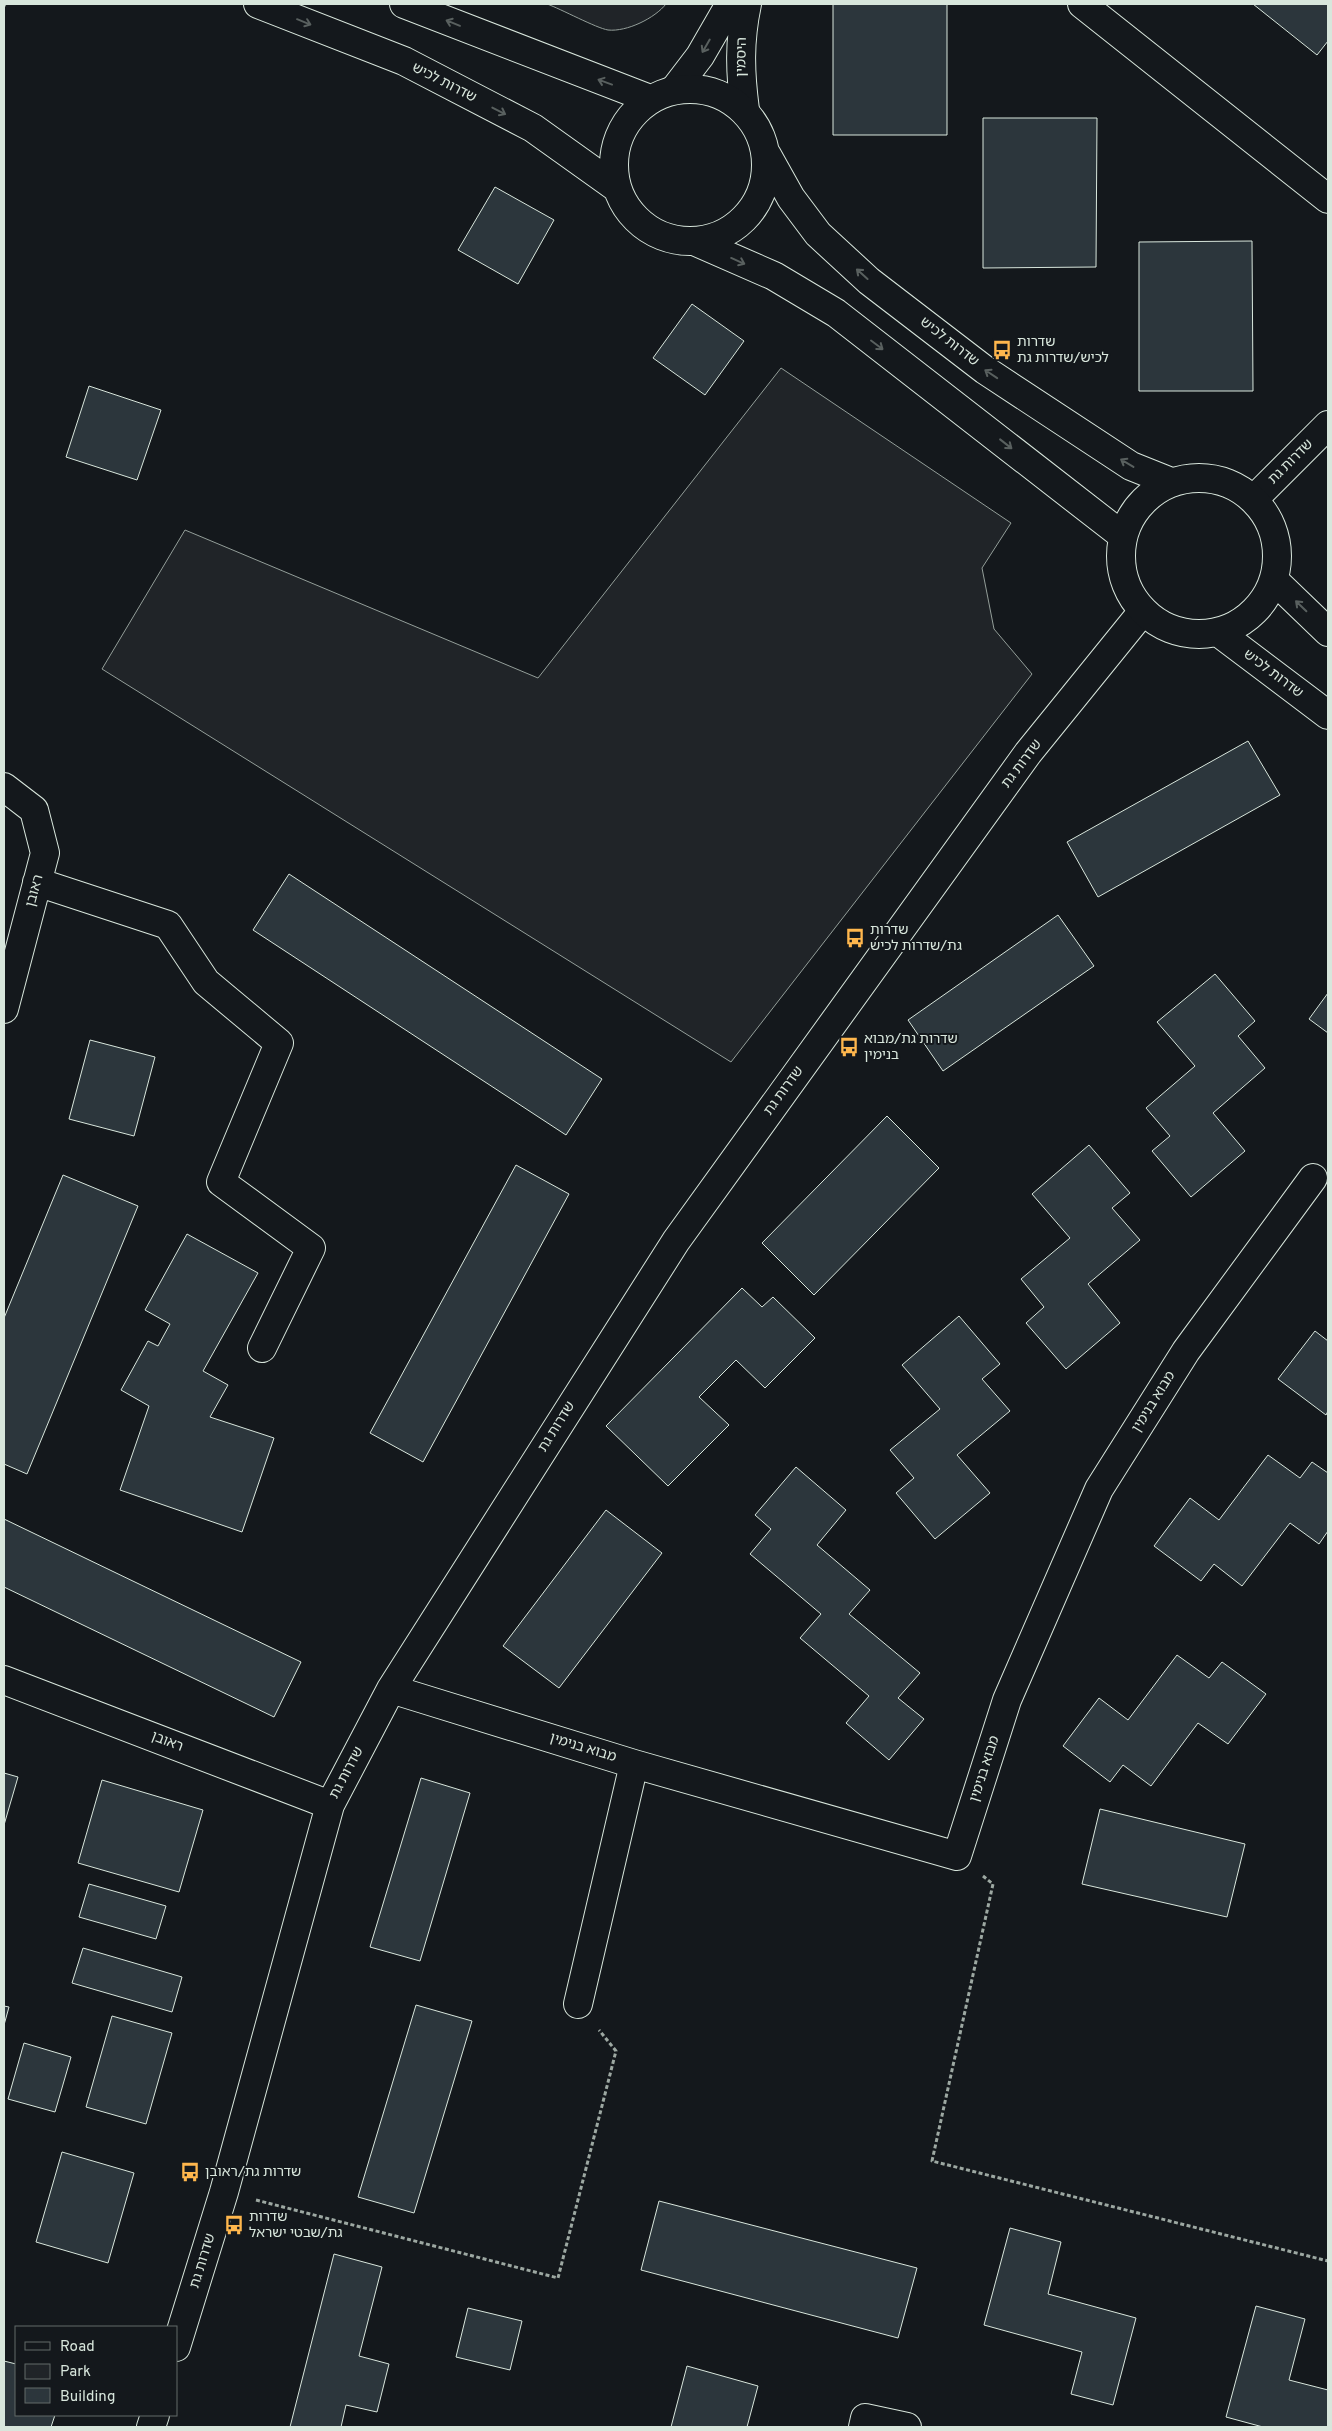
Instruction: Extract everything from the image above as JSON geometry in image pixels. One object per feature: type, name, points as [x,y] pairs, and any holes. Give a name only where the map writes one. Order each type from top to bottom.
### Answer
[{"type":"street","name":"שדרות לכיש","points":[[258,4],[404,61],[533,128],[617,188]]},
{"type":"street","points":[[404,4],[662,94]]},
{"type":"street","name":"היסמין","points":[[662,94],[700,56],[730,4]]},
{"type":"street","name":"היסמין","points":[[745,110],[740,72],[743,25],[747,4]]},
{"type":"street","points":[[1082,4],[1328,199]]},
{"type":"street","points":[[700,88],[724,96],[745,110],[760,132],[767,155],[766,180],[756,204],[740,223],[719,236],[694,241],[669,239],[646,228],[628,210],[617,188],[613,163],[618,137],[631,115],[662,94],[700,88]]},
{"type":"street","name":"שדרות לכיש","points":[[767,155],[791,198],[818,234],[869,281],[986,370],[1131,466],[1172,482]]},
{"type":"street","points":[[694,241],[774,276],[836,314],[1123,536]]},
{"type":"street","name":"שדרות גת","points":[[1254,499],[1328,425]]},
{"type":"street","points":[[1193,478],[1215,480],[1236,486],[1254,499],[1267,517],[1275,537],[1278,559],[1274,580],[1262,603],[1242,621],[1218,632],[1191,634],[1165,627],[1143,611],[1127,589],[1120,563],[1123,536],[1133,513],[1150,495],[1172,482],[1193,478]]},
{"type":"street","points":[[1274,580],[1328,632]]},
{"type":"street","name":"שדרות גת","points":[[178,2341],[224,2192],[330,1804],[391,1689],[676,1241],[1028,753],[1143,611]]},
{"type":"street","name":"שדרות לכיש","points":[[1218,632],[1328,715]]},
{"type":"street","name":"ראובן","points":[[4,787],[34,810],[45,853],[4,1010]]},
{"type":"street","points":[[37,882],[168,925],[206,982],[280,1043],[221,1182],[310,1248],[262,1348]]},
{"type":"street","name":"מבוא בנימין","points":[[391,1689],[634,1764],[957,1856],[1007,1700],[1099,1489],[1186,1351],[1313,1178]]},
{"type":"street","name":"ראובן","points":[[4,1680],[330,1804]]},
{"type":"street","points":[[578,2004],[634,1764]]},
{"type":"street","points":[[863,2427],[865,2418],[907,2427]]},
{"type":"path","points":[[957,1856],[993,1884],[932,2160],[1328,2260]]},
{"type":"path","points":[[224,2192],[558,2278],[616,2051],[578,2004]]},
{"type":"green space","points":[[547,4],[666,4],[655,14],[640,23],[624,29],[608,30]]},
{"type":"green space","points":[[781,368],[1011,523],[982,568],[994,629],[1032,674],[731,1062],[102,669],[185,530],[538,678]]},
{"type":"building","points":[[833,4],[947,4],[947,135],[833,135]]},
{"type":"building","points":[[1253,4],[1328,4],[1328,41],[1317,55]]},
{"type":"building","points":[[983,118],[1097,118],[1096,267],[983,268]]},
{"type":"building","points":[[495,187],[554,220],[518,284],[458,250]]},
{"type":"building","points":[[1252,241],[1253,391],[1139,391],[1139,242]]},
{"type":"building","points":[[692,304],[744,341],[705,395],[653,358]]},
{"type":"building","points":[[89,386],[161,410],[137,480],[66,457]]},
{"type":"building","points":[[1248,741],[1280,795],[1098,897],[1067,842]]},
{"type":"building","points":[[289,874],[602,1079],[566,1135],[253,930]]},
{"type":"building","points":[[1058,915],[1094,966],[943,1071],[908,1020]]},
{"type":"building","points":[[1215,974],[1255,1021],[1238,1036],[1265,1068],[1213,1113],[1245,1151],[1191,1197],[1152,1151],[1170,1136],[1146,1108],[1195,1066],[1157,1022]]},
{"type":"building","points":[[1328,993],[1328,1033],[1309,1019]]},
{"type":"building","points":[[90,1040],[155,1057],[134,1136],[69,1119]]},
{"type":"building","points":[[887,1116],[939,1168],[814,1295],[762,1243]]},
{"type":"building","points":[[1089,1145],[1130,1193],[1112,1208],[1140,1240],[1088,1284],[1120,1323],[1066,1369],[1026,1323],[1044,1307],[1021,1279],[1070,1238],[1032,1194]]},
{"type":"building","points":[[516,1165],[569,1194],[423,1462],[370,1433]]},
{"type":"building","points":[[63,1175],[138,1206],[27,1474],[4,1464],[4,1318]]},
{"type":"building","points":[[187,1234],[258,1273],[203,1371],[228,1385],[210,1417],[274,1438],[242,1532],[120,1490],[149,1406],[121,1390],[148,1341],[158,1346],[170,1324],[145,1310]]},
{"type":"building","points":[[742,1288],[762,1307],[773,1297],[815,1338],[765,1388],[736,1360],[699,1397],[729,1425],[668,1486],[606,1426]]},
{"type":"building","points":[[959,1316],[1000,1364],[982,1379],[1010,1411],[957,1455],[990,1493],[935,1539],[896,1493],[914,1478],[890,1450],[940,1409],[902,1365]]},
{"type":"building","points":[[1315,1331],[1328,1341],[1328,1411],[1326,1415],[1278,1379]]},
{"type":"building","points":[[1268,1455],[1300,1478],[1312,1462],[1328,1473],[1328,1531],[1319,1544],[1290,1523],[1242,1586],[1214,1564],[1201,1581],[1154,1546],[1190,1498],[1219,1520]]},
{"type":"building","points":[[796,1467],[846,1510],[817,1545],[870,1590],[849,1614],[920,1673],[898,1698],[924,1719],[889,1760],[846,1723],[869,1696],[800,1638],[821,1614],[750,1554],[771,1529],[755,1515]]},
{"type":"building","points":[[606,1510],[662,1553],[559,1688],[503,1646]]},
{"type":"building","points":[[4,1519],[301,1662],[274,1717],[4,1587]]},
{"type":"building","points":[[1177,1655],[1209,1678],[1222,1662],[1266,1694],[1228,1744],[1198,1723],[1151,1786],[1123,1765],[1110,1782],[1063,1746],[1099,1698],[1128,1720]]},
{"type":"building","points":[[4,1773],[18,1777],[4,1825]]},
{"type":"building","points":[[421,1778],[470,1793],[420,1961],[370,1947]]},
{"type":"building","points":[[102,1780],[203,1810],[179,1892],[78,1863]]},
{"type":"building","points":[[1100,1809],[1245,1844],[1227,1917],[1082,1884]]},
{"type":"building","points":[[89,1884],[166,1906],[156,1939],[79,1917]]},
{"type":"building","points":[[83,1948],[182,1977],[172,2012],[72,1983]]},
{"type":"building","points":[[416,2005],[472,2021],[414,2213],[358,2197]]},
{"type":"building","points":[[4,2006],[9,2007],[4,2025]]},
{"type":"building","points":[[112,2016],[172,2033],[146,2124],[86,2107]]},
{"type":"building","points":[[24,2043],[71,2057],[55,2112],[8,2099]]},
{"type":"building","points":[[62,2152],[134,2173],[108,2263],[36,2242]]},
{"type":"building","points":[[659,2201],[917,2268],[898,2338],[641,2270]]},
{"type":"building","points":[[1010,2228],[1061,2242],[1048,2294],[1136,2318],[1113,2405],[1071,2394],[1082,2352],[984,2325]]},
{"type":"building","points":[[334,2254],[382,2267],[359,2356],[389,2364],[377,2412],[346,2405],[341,2427],[290,2427]]},
{"type":"building","points":[[1256,2306],[1305,2319],[1289,2380],[1328,2390],[1328,2427],[1263,2427],[1226,2417]]},
{"type":"building","points":[[468,2308],[522,2321],[510,2370],[456,2357]]},
{"type":"building","points":[[4,2361],[15,2364],[15,2416],[55,2416],[51,2427],[4,2427]]},
{"type":"building","points":[[687,2366],[758,2386],[747,2427],[671,2427]]},
{"type":"place","name":"שדרות לכיש/שדרות גת","points":[[1002,350]]},
{"type":"place","name":"שדרות גת/שדרות לכיש","points":[[855,938]]},
{"type":"place","name":"שדרות גת/מבוא בנימין","points":[[849,1047]]},
{"type":"place","name":"שדרות גת/ראובן","points":[[190,2172]]},
{"type":"place","name":"שדרות גת/שבטי ישראל","points":[[234,2225]]}]
